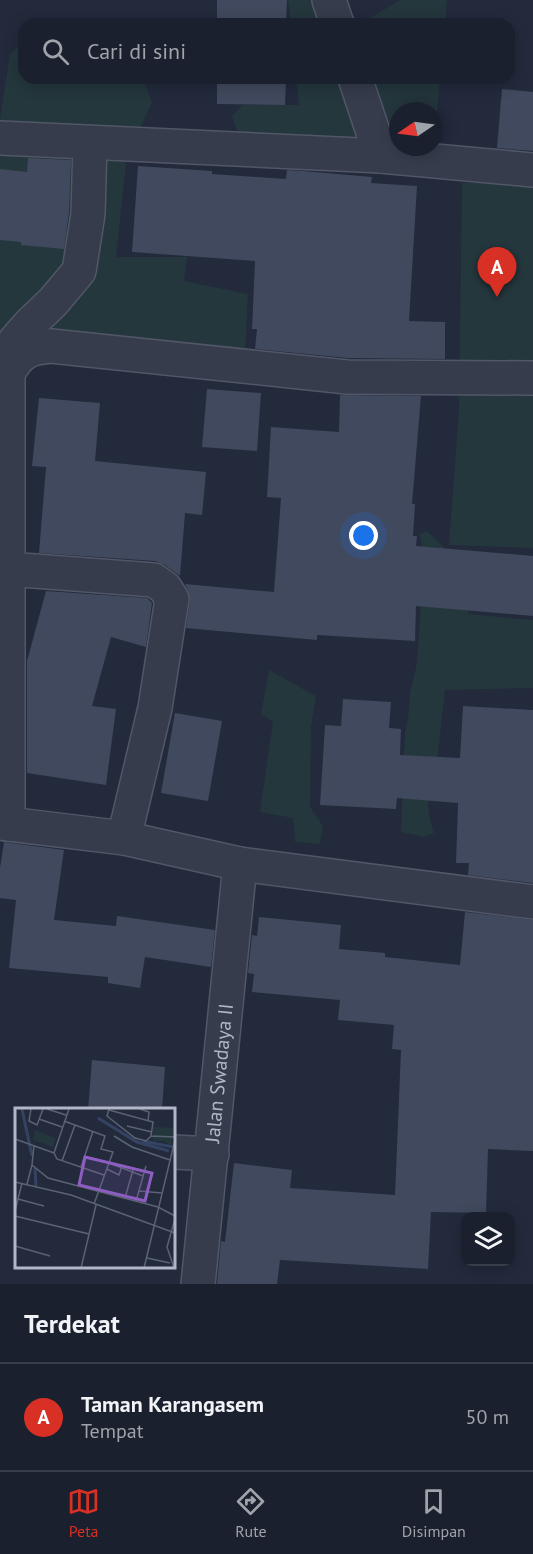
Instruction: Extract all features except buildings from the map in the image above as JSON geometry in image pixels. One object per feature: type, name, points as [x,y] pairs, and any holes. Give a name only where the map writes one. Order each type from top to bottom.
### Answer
[{"type":"street","points":[[329,0],[335,18]]},
{"type":"street","points":[[357,84],[381,156]]},
{"type":"street","points":[[0,138],[381,156],[533,170]]},
{"type":"street","points":[[90,142],[88,214],[79,271],[53,303],[15,341],[8,373],[4,824],[124,838],[240,864],[533,903]]},
{"type":"street","points":[[8,373],[17,358],[34,348],[51,346],[347,377],[533,378]]},
{"type":"street","points":[[8,569],[154,580],[165,588],[172,599],[155,708],[124,838]]},
{"type":"street","name":"Jalan Swadaya II","points":[[198,1284],[240,864]]},
{"type":"street","points":[[176,1152],[212,1154]]},
{"type":"shaded area","points":[[288,0],[313,0],[319,18],[290,18]]},
{"type":"shaded area","points":[[400,0],[447,0],[446,18],[370,18]]},
{"type":"shaded area","points":[[18,46],[18,84],[145,84],[152,103],[127,154],[116,257],[187,257],[184,281],[248,294],[245,352],[0,350],[0,120],[10,54]]},
{"type":"shaded area","points":[[297,84],[439,84],[438,102],[389,102],[389,138],[250,155],[232,116],[243,105],[299,105]]},
{"type":"shaded area","points":[[462,183],[533,183],[533,548],[449,545],[459,410]]},
{"type":"shaded area","points":[[427,531],[448,554],[472,554],[468,614],[533,620],[533,688],[445,690],[438,753],[428,806],[434,833],[424,837],[401,832],[405,733],[410,693],[417,663],[423,572],[422,545],[419,534]]},
{"type":"shaded area","points":[[269,670],[316,696],[311,727],[310,807],[323,826],[320,844],[295,842],[293,818],[260,812],[273,722],[261,714]]},
{"type":"place","name":"Taman Karangasem","points":[[497,297]]}]
